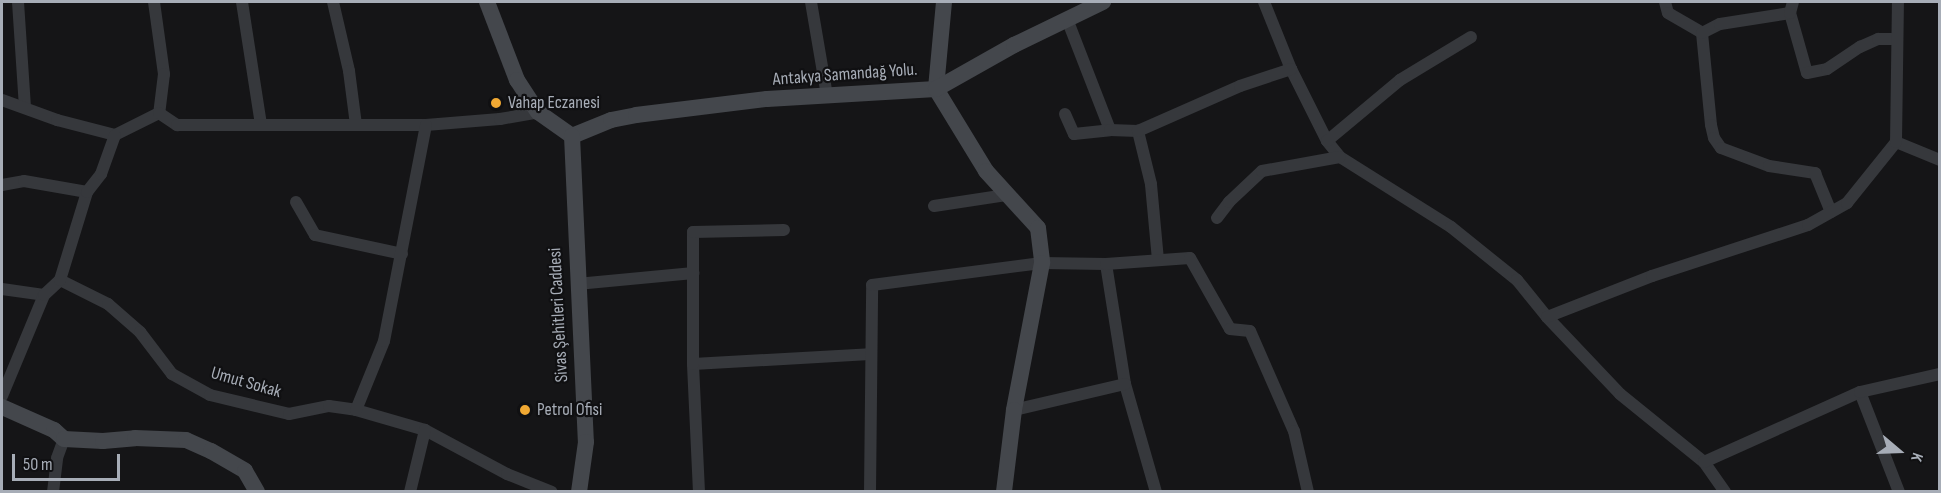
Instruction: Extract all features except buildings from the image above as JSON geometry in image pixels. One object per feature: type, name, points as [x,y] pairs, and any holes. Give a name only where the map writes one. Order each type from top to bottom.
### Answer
[{"type":"street","points":[[18,2],[25,107]]},
{"type":"street","points":[[154,2],[164,74],[159,112]]},
{"type":"street","points":[[242,2],[261,125]]},
{"type":"street","points":[[333,2],[349,71],[356,124]]},
{"type":"street","points":[[487,2],[518,80],[538,112],[572,136]]},
{"type":"street","points":[[811,2],[827,96]]},
{"type":"street","points":[[944,2],[936,89],[986,171],[1038,228],[1042,262],[1014,410],[1004,492]]},
{"type":"street","name":"Antakya Samandağ Yolu.","points":[[572,136],[611,120],[636,115],[767,99],[936,89],[1014,45],[1103,2]]},
{"type":"street","points":[[1264,2],[1291,69],[1327,141],[1340,157],[1451,227],[1517,280],[1547,317],[1620,394],[1704,462],[1722,490]]},
{"type":"street","points":[[1665,2],[1668,14],[1702,33]]},
{"type":"street","points":[[1547,317],[1652,276],[1808,225],[1846,202],[1896,142],[1898,2]]},
{"type":"street","points":[[1702,33],[1720,24],[1791,7],[1807,73],[1827,69],[1860,47],[1878,39],[1897,39]]},
{"type":"street","points":[[1067,19],[1110,130]]},
{"type":"street","points":[[1702,33],[1714,138],[1721,148],[1769,166],[1815,173],[1831,212]]},
{"type":"street","points":[[1327,141],[1400,80],[1471,37]]},
{"type":"street","points":[[1065,114],[1074,134],[1110,130],[1138,131],[1230,90],[1291,69]]},
{"type":"street","points":[[2,99],[57,120],[115,135],[159,112]]},
{"type":"street","points":[[159,112],[177,125],[426,125],[500,119],[538,112]]},
{"type":"street","points":[[356,410],[384,341],[426,125]]},
{"type":"street","points":[[1138,131],[1151,184],[1158,260]]},
{"type":"street","points":[[2,396],[44,294],[60,280],[87,192],[101,174],[115,135]]},
{"type":"street","name":"Sivas Şehitleri Caddesi","points":[[572,136],[586,442],[579,492]]},
{"type":"street","points":[[1896,142],[1940,160]]},
{"type":"street","points":[[1217,218],[1229,202],[1262,171],[1340,157]]},
{"type":"street","points":[[2,185],[24,181],[87,192]]},
{"type":"street","points":[[934,206],[1006,195]]},
{"type":"street","points":[[296,202],[315,235],[402,254]]},
{"type":"street","points":[[699,492],[693,364],[693,232],[784,230]]},
{"type":"street","points":[[870,492],[872,285],[1042,262],[1106,264],[1190,258],[1230,329],[1250,331],[1294,431],[1308,492]]},
{"type":"street","points":[[1106,264],[1125,384],[1156,492]]},
{"type":"street","points":[[577,284],[693,273]]},
{"type":"street","name":"Umut Sokak","points":[[60,280],[108,304],[140,332],[172,374],[210,395],[289,414],[330,406],[356,410],[425,430],[507,474],[552,492]]},
{"type":"street","points":[[2,289],[44,294]]},
{"type":"street","points":[[693,364],[870,354]]},
{"type":"street","points":[[1704,462],[1860,392],[1940,374]]},
{"type":"street","points":[[1014,410],[1125,384]]},
{"type":"street","points":[[1860,392],[1899,492]]},
{"type":"street","points":[[2,407],[54,430],[64,439],[186,440],[211,451],[245,471],[257,492]]},
{"type":"street","points":[[410,492],[425,430]]},
{"type":"street","points":[[53,492],[57,458],[64,439]]},
{"type":"place","name":"Vahap Eczanesi","points":[[496,103]]},
{"type":"place","name":"Petrol Ofisi","points":[[525,410]]}]
